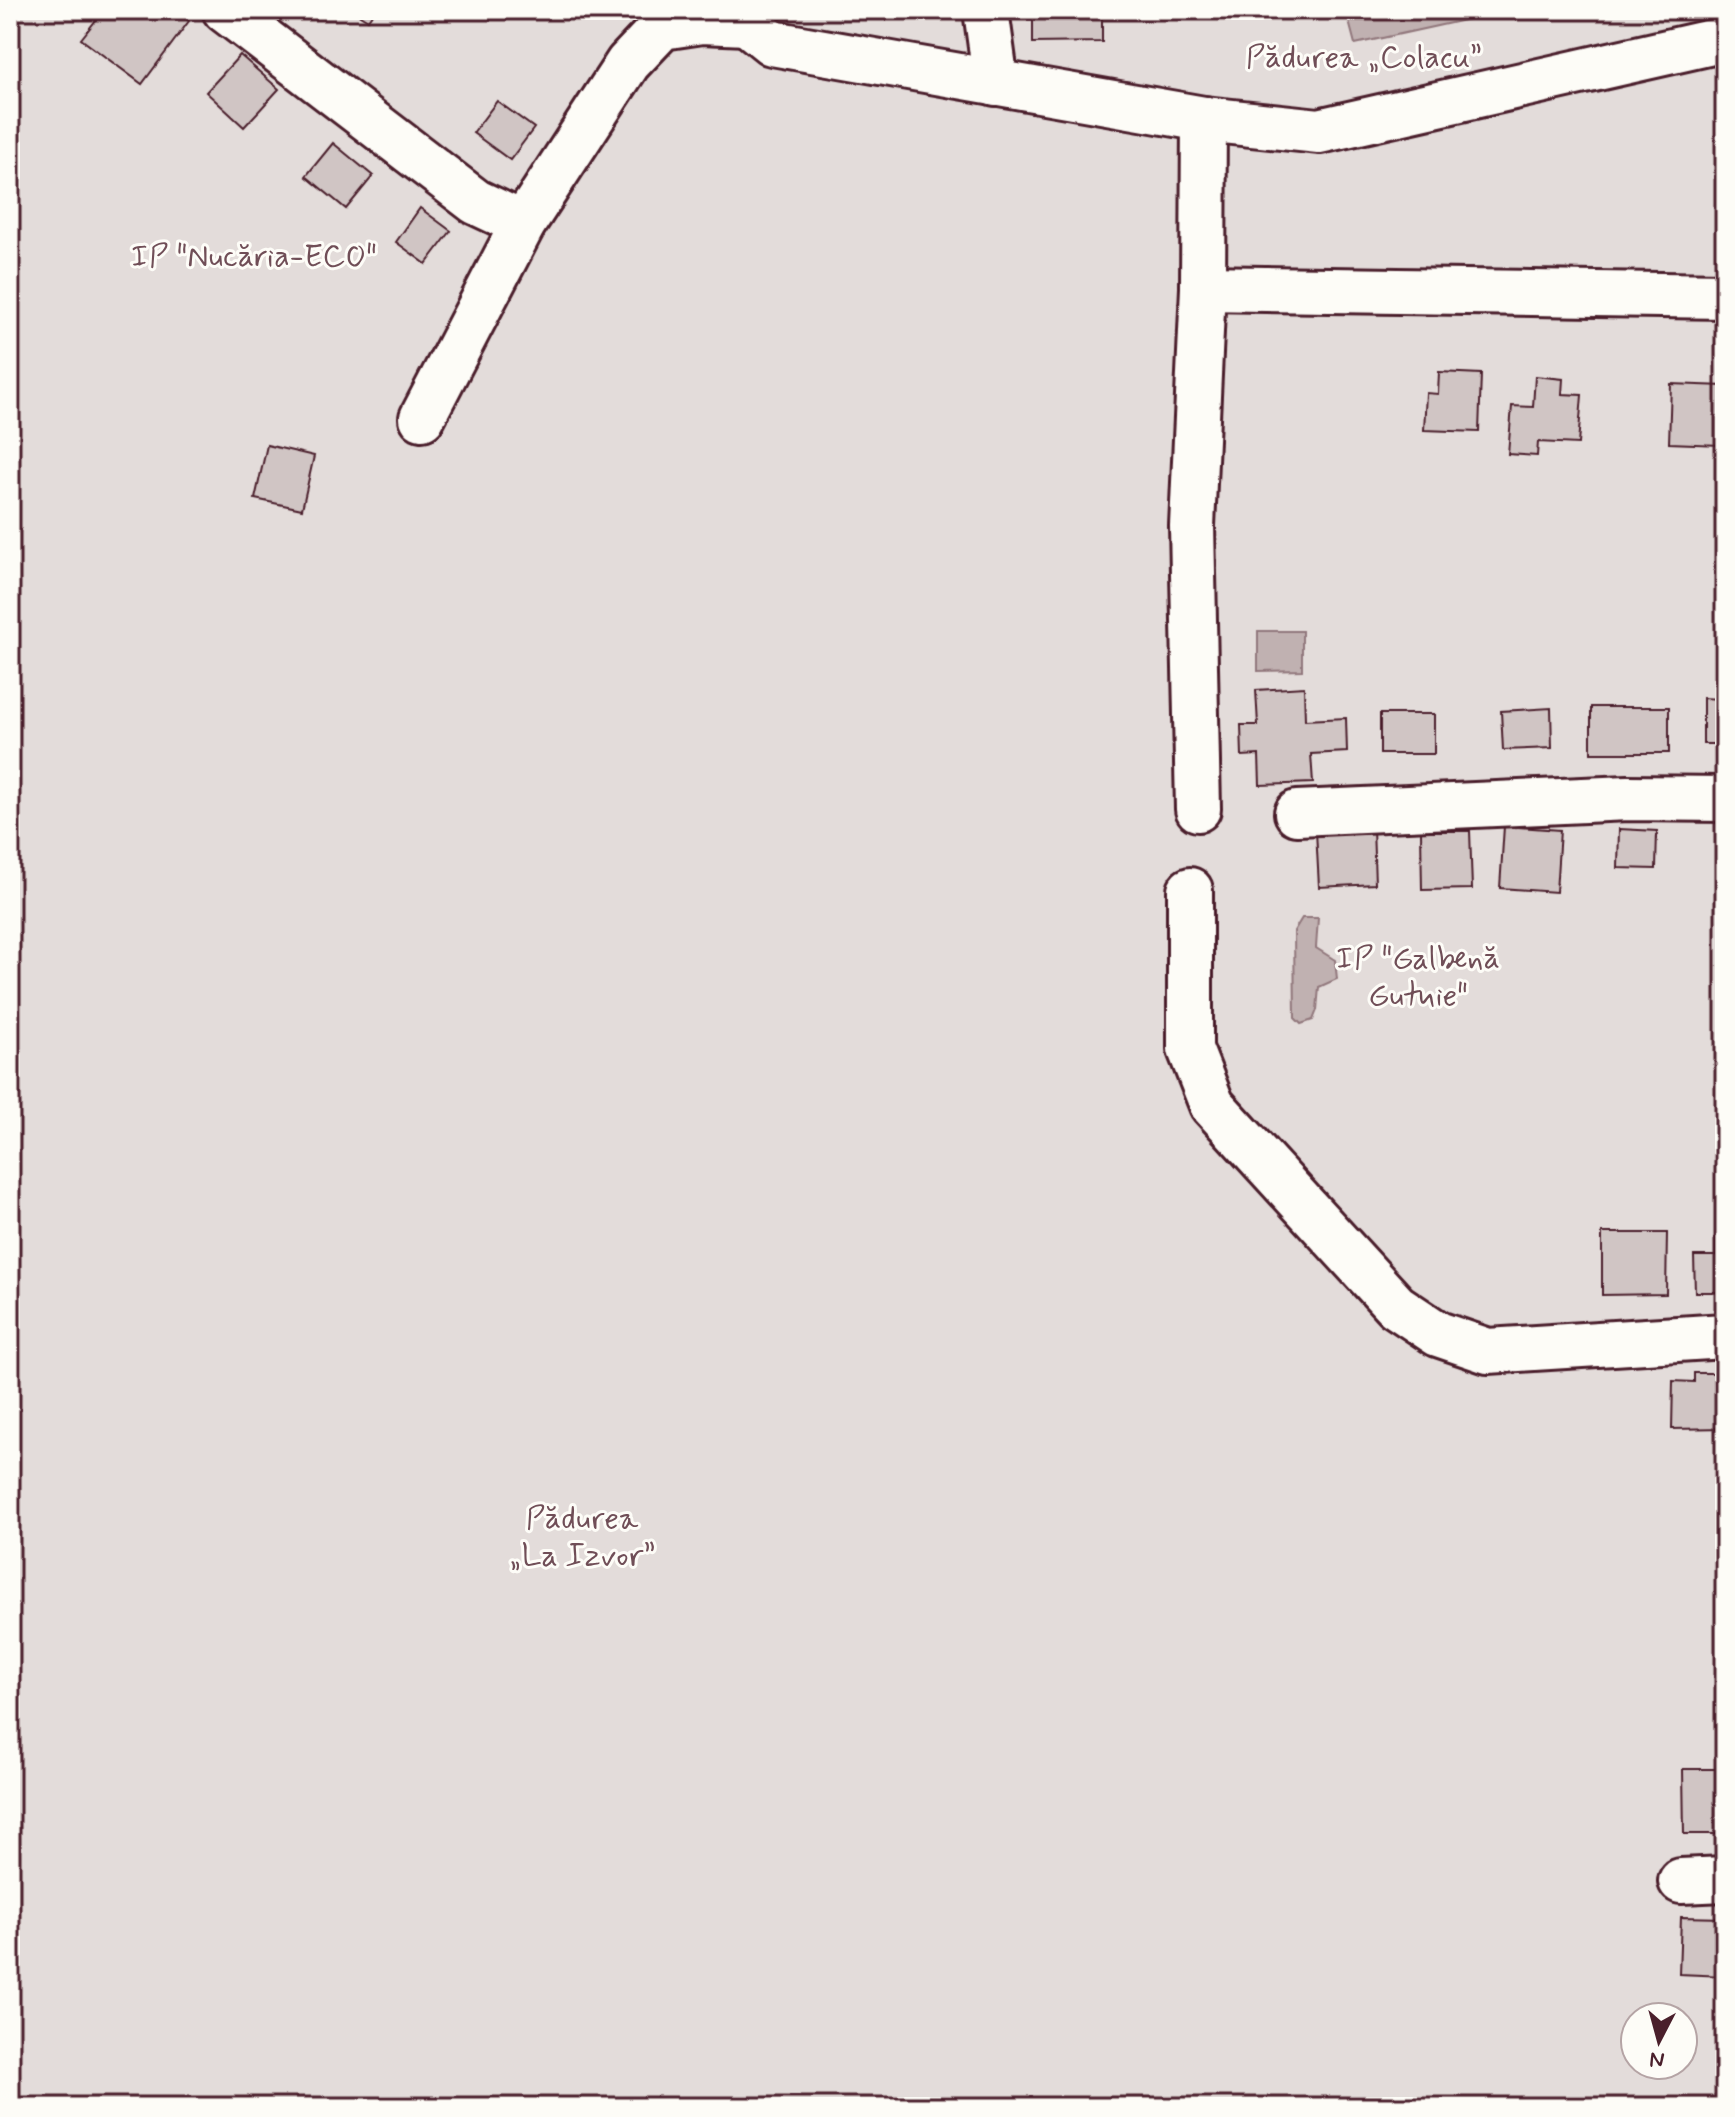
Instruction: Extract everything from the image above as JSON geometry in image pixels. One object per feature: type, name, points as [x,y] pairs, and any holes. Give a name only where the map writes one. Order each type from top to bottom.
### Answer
[{"type":"street","points":[[225,10],[476,202],[523,224]]},
{"type":"street","points":[[986,10],[996,83]]},
{"type":"street","points":[[422,418],[523,224],[628,63],[662,27],[747,17],[772,43],[1204,119],[1319,131],[1725,39]]},
{"type":"street","points":[[1198,809],[1192,526],[1203,288],[1204,119]]},
{"type":"street","points":[[1203,288],[1725,296]]},
{"type":"street","points":[[1297,813],[1628,798],[1725,799]]},
{"type":"street","points":[[1190,890],[1190,1049],[1212,1105],[1396,1306],[1438,1334],[1488,1351],[1725,1336]]},
{"type":"street","points":[[1681,1881],[1725,1879]]},
{"type":"green space","name":"Pădurea „La Izvor”","points":[[10,10],[1725,10],[1725,2107],[10,2107]]},
{"type":"shaded area","points":[[1346,10],[1510,10],[1355,44]]},
{"type":"shaded area","points":[[1258,631],[1302,631],[1302,670],[1258,671]]},
{"type":"shaded area","points":[[1302,918],[1318,918],[1316,948],[1335,960],[1337,979],[1319,987],[1313,1020],[1301,1024],[1295,1018],[1294,931]]},
{"type":"building","points":[[104,10],[174,10],[189,21],[142,84],[81,39]]},
{"type":"building","points":[[352,10],[375,10],[368,20]]},
{"type":"building","points":[[1033,10],[1102,10],[1102,42],[1033,43]]},
{"type":"building","points":[[240,55],[279,89],[244,127],[206,92]]},
{"type":"building","points":[[497,101],[534,128],[510,160],[473,133]]},
{"type":"building","points":[[333,143],[373,176],[346,209],[306,176]]},
{"type":"building","points":[[420,208],[451,231],[426,264],[396,242]]},
{"type":"building","points":[[1439,372],[1481,374],[1479,432],[1424,430],[1426,393],[1438,394]]},
{"type":"building","points":[[1535,376],[1563,379],[1562,394],[1582,395],[1578,444],[1538,442],[1537,456],[1508,454],[1512,406],[1533,407]]},
{"type":"building","points":[[1671,384],[1725,386],[1721,445],[1669,443]]},
{"type":"building","points":[[267,445],[314,456],[302,509],[255,499]]},
{"type":"building","points":[[1721,682],[1725,682],[1725,744],[1703,744],[1703,698],[1721,699]]},
{"type":"building","points":[[1304,687],[1305,720],[1346,718],[1347,752],[1311,754],[1313,783],[1260,785],[1259,755],[1242,756],[1241,725],[1258,725],[1256,690]]},
{"type":"building","points":[[1591,707],[1669,707],[1669,753],[1591,753]]},
{"type":"building","points":[[1551,708],[1552,748],[1503,750],[1501,711]]},
{"type":"building","points":[[1380,714],[1434,714],[1434,754],[1380,754]]},
{"type":"building","points":[[1504,826],[1560,830],[1556,892],[1500,888]]},
{"type":"building","points":[[1373,828],[1375,884],[1319,887],[1316,831]]},
{"type":"building","points":[[1619,829],[1657,831],[1656,869],[1618,868]]},
{"type":"building","points":[[1421,831],[1470,831],[1472,889],[1422,890]]},
{"type":"building","points":[[1602,1233],[1667,1233],[1666,1294],[1602,1295]]},
{"type":"building","points":[[1716,1234],[1725,1234],[1725,1292],[1695,1292],[1694,1256],[1716,1256]]},
{"type":"building","points":[[1694,1373],[1725,1373],[1725,1428],[1672,1429],[1673,1381],[1694,1382]]},
{"type":"building","points":[[1683,1769],[1725,1769],[1725,1834],[1684,1834]]},
{"type":"building","points":[[1681,1917],[1725,1918],[1725,1976],[1679,1974]]},
{"type":"park label","name":"Pădurea „Colacu”","points":[[1364,56]]},
{"type":"park label","name":"IP \"Nucăria-ECO\"","points":[[254,255]]},
{"type":"park label","name":"IP \"Galbenă Gutuie\"","points":[[1418,976]]}]
